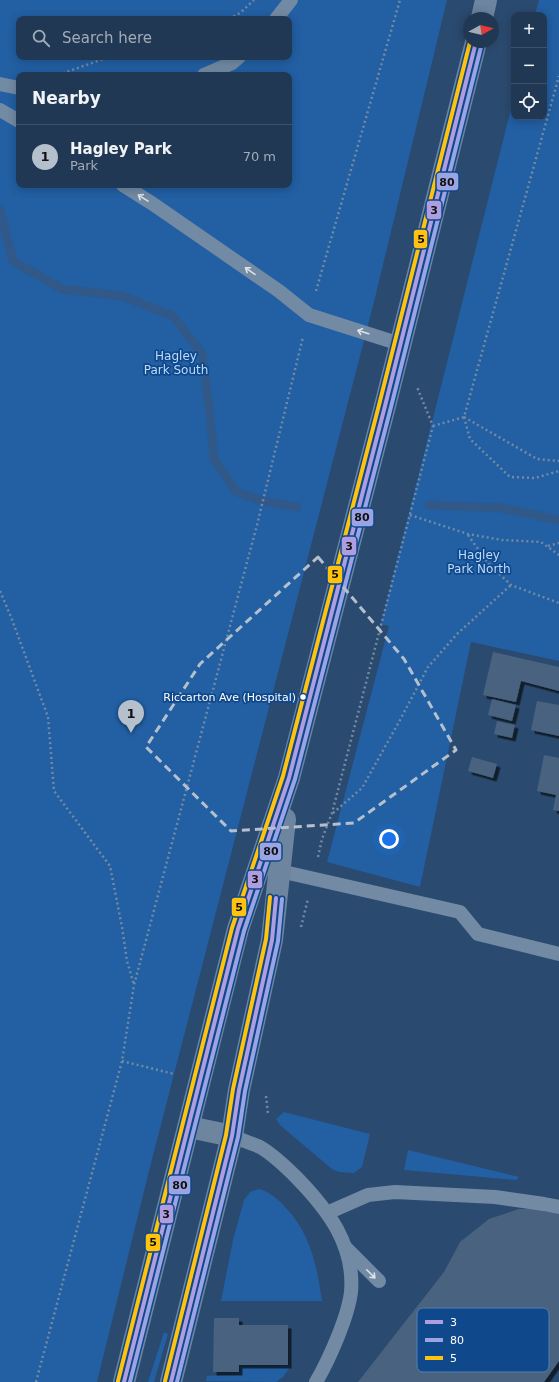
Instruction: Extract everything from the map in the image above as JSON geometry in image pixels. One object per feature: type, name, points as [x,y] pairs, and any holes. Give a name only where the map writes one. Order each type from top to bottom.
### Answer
[{"type":"main road","points":[[483,12],[486,0]]},
{"type":"main road","points":[[124,1382],[238,929],[269,868],[289,778],[474,48]]},
{"type":"main road","points":[[171,1382],[232,1136],[239,1090],[272,940],[269,868]]},
{"type":"main road","points":[[188,1127],[232,1136]]},
{"type":"lane","points":[[278,16],[291,0]]},
{"type":"lane","points":[[211,72],[236,60]]},
{"type":"lane","points":[[0,84],[16,87]]},
{"type":"lane","points":[[0,110],[16,119]]},
{"type":"lane","points":[[128,188],[279,291],[309,315],[400,344]]},
{"type":"lane","points":[[269,868],[460,912],[478,934],[559,954]]},
{"type":"lane","points":[[232,1136],[260,1148],[281,1162],[320,1202],[338,1229],[344,1246],[350,1271],[351,1293],[338,1347],[316,1382]]},
{"type":"lane","points":[[327,1213],[368,1195],[396,1192],[495,1197],[559,1207]]},
{"type":"lane","points":[[344,1246],[379,1281]]},
{"type":"path","points":[[234,16],[254,0]]},
{"type":"path","points":[[36,1382],[122,1061],[134,985],[257,525],[309,315],[400,0]]},
{"type":"path","points":[[66,72],[100,60]]},
{"type":"path","points":[[559,76],[464,417],[470,439],[510,477],[535,478],[559,471]]},
{"type":"path","points":[[301,927],[322,839],[332,813],[433,426],[464,417],[537,459],[559,461]]},
{"type":"path","points":[[410,515],[468,534],[502,540],[541,542],[559,555]]},
{"type":"path","points":[[468,534],[488,563],[511,585],[559,603]]},
{"type":"path","points":[[547,546],[559,543]]},
{"type":"path","points":[[332,813],[362,788],[428,667],[457,634],[511,585]]},
{"type":"path","points":[[0,591],[48,717],[54,791],[110,866],[127,961],[134,985]]},
{"type":"path","points":[[122,1061],[179,1076]]},
{"type":"path","points":[[266,1091],[268,1114]]},
{"type":"highlighted area","points":[[318,557],[404,659],[456,750],[354,823],[231,831],[146,747],[200,664]]},
{"type":"green space","name":"Hagley Park South","points":[[0,0],[447,0],[375,298],[150,1167],[97,1382],[0,1382]]},
{"type":"green space","name":"Hagley Park North","points":[[539,0],[559,0],[559,661],[471,642],[420,887],[327,862],[389,626],[381,624],[511,109],[511,120],[547,120],[547,12],[536,12]]},
{"type":"green space","points":[[284,1112],[370,1134],[362,1167],[354,1173],[339,1172],[332,1169],[281,1126],[276,1119]]},
{"type":"green space","points":[[408,1150],[519,1177],[517,1180],[404,1170]]},
{"type":"green space","points":[[259,1189],[271,1194],[295,1218],[312,1252],[322,1301],[221,1301],[233,1240],[244,1200],[250,1192]]},
{"type":"green space","points":[[164,1332],[168,1334],[154,1382],[148,1382]]},
{"type":"green space","points":[[291,1366],[283,1377],[276,1382],[206,1381],[207,1376],[240,1374],[241,1367]]},
{"type":"building","points":[[493,652],[559,667],[559,691],[521,681],[516,702],[483,695]]},
{"type":"building","points":[[492,699],[516,705],[512,721],[488,715]]},
{"type":"building","points":[[537,701],[559,705],[559,736],[531,730]]},
{"type":"building","points":[[497,721],[515,725],[512,738],[494,734]]},
{"type":"building","points":[[544,755],[559,758],[559,811],[553,810],[556,795],[537,791]]},
{"type":"building","points":[[472,757],[497,764],[493,778],[468,771]]},
{"type":"building","points":[[519,1209],[551,1209],[559,1213],[559,1361],[544,1382],[358,1382],[444,1272],[460,1242],[489,1219]]},
{"type":"building","points":[[214,1318],[239,1318],[239,1325],[288,1325],[288,1365],[239,1365],[239,1372],[213,1372]]},
{"type":"waterway","points":[[0,210],[13,261],[62,289],[122,296],[173,316],[202,354],[214,459],[237,492],[262,501],[297,507]]},
{"type":"waterway","points":[[429,505],[502,508],[559,520]]},
{"type":"transit line","name":"5","points":[[118,1381],[232,928],[283,776],[379,405],[468,48]]},
{"type":"transit line","name":"3","points":[[124,1382],[238,929],[289,778],[385,406],[474,48]]},
{"type":"transit line","name":"80","points":[[130,1382],[244,931],[295,779],[391,407],[481,48]]},
{"type":"transit line","name":"5","points":[[165,1381],[226,1135],[233,1089],[266,939],[270,897]]},
{"type":"transit line","name":"3","points":[[171,1382],[232,1136],[239,1090],[272,940],[276,898]]},
{"type":"transit line","name":"80","points":[[177,1382],[238,1137],[245,1091],[278,941],[282,899]]},
{"type":"place","name":"Riccarton Ave (Hospital)","points":[[303,697]]},
{"type":"place","name":"Hagley Park","points":[[131,733]]}]
